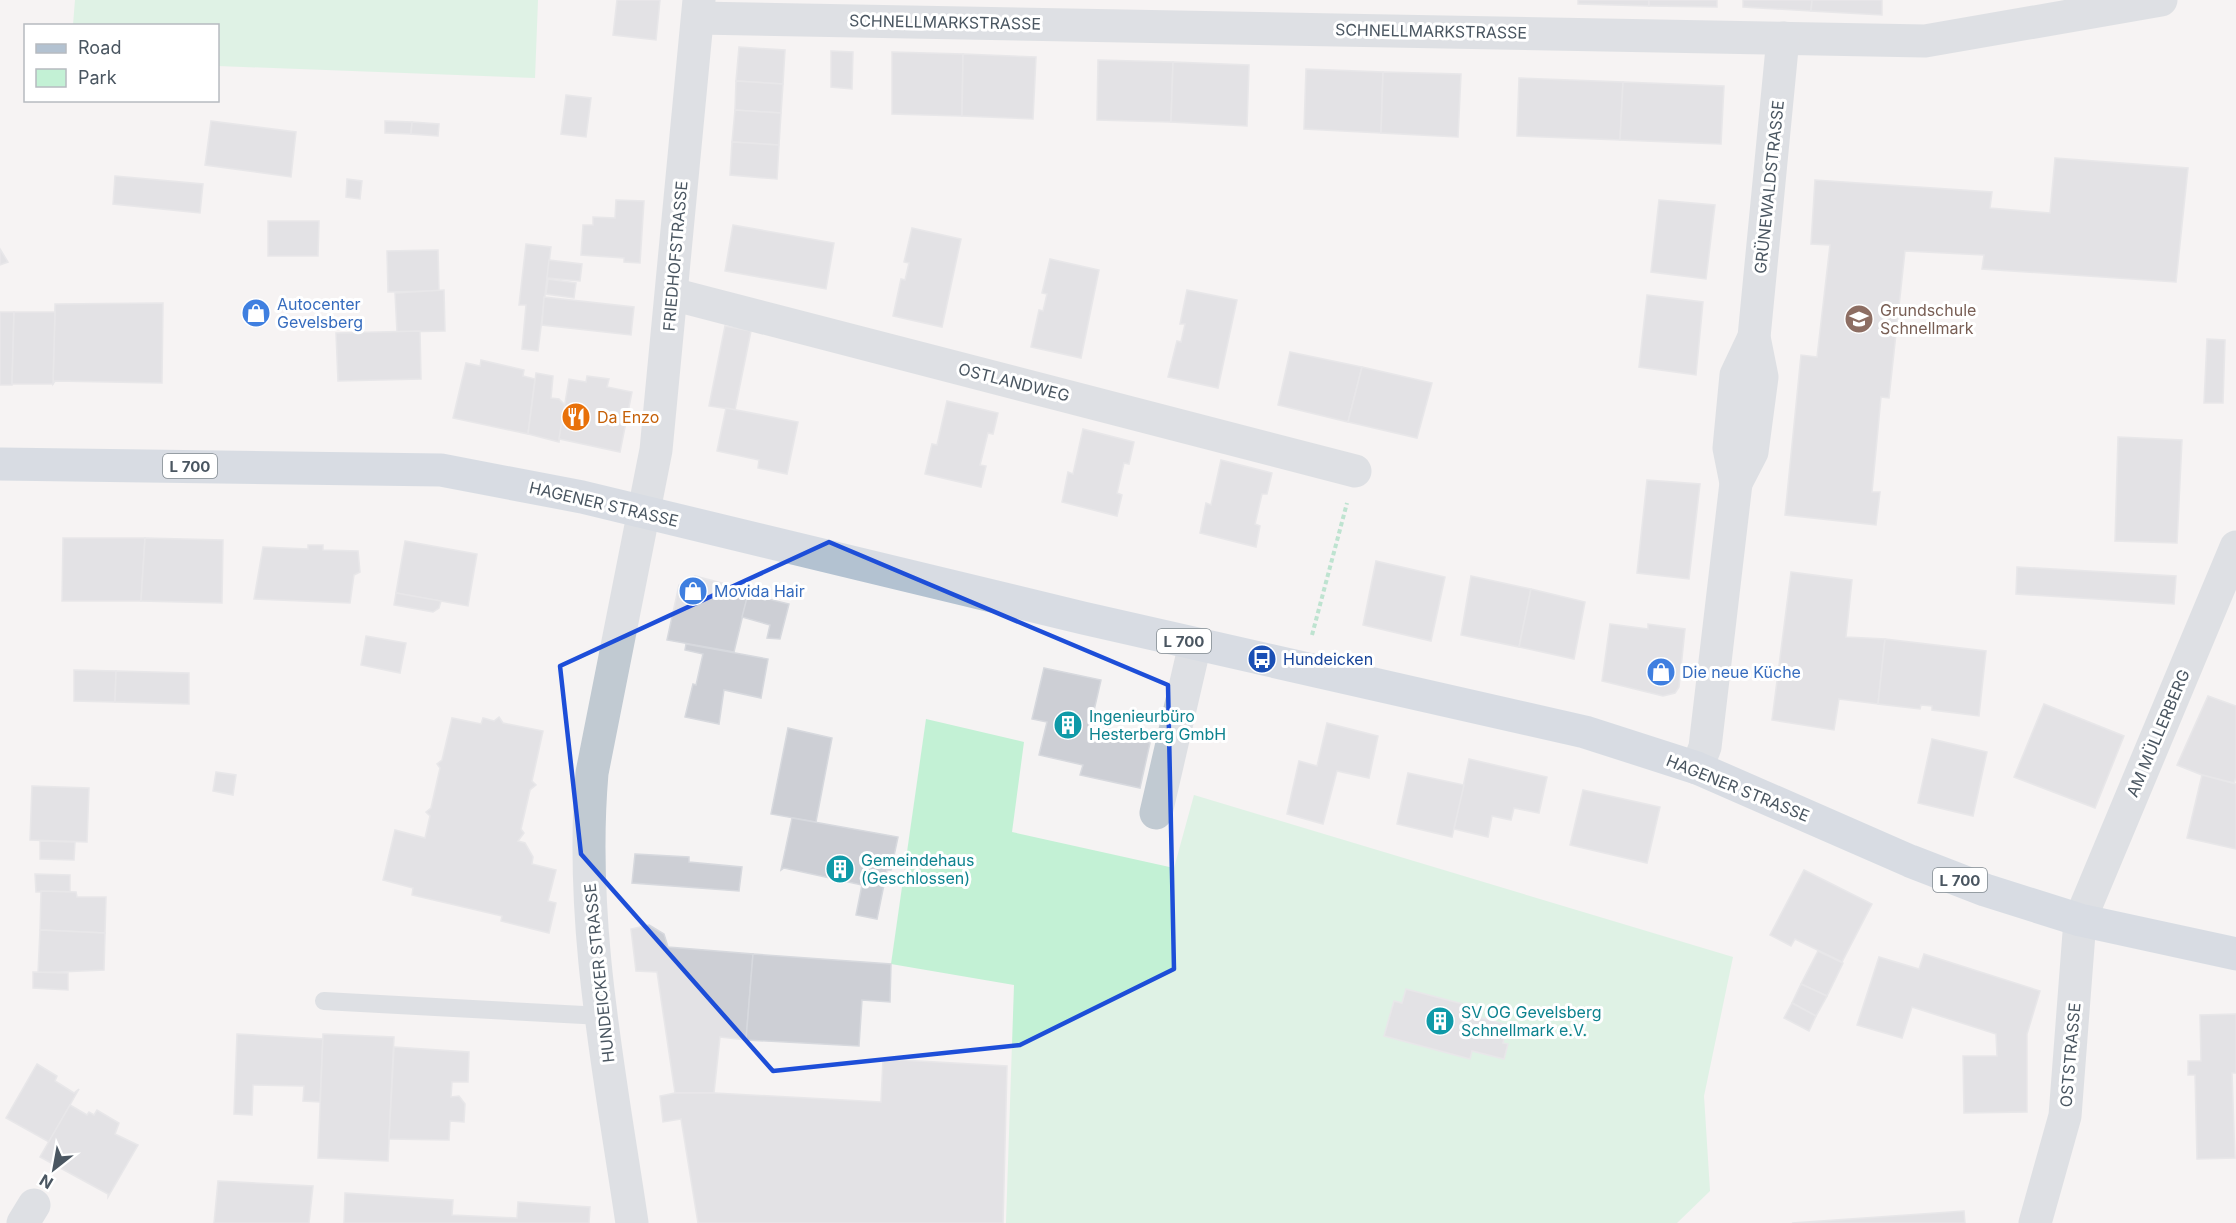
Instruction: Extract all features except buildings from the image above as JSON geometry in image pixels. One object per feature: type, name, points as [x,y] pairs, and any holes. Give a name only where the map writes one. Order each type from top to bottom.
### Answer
[{"type":"main road","name":"HAGENER STRASSE","points":[[0,464],[441,470],[645,512],[1195,644],[1585,732],[1697,768],[1921,865],[1995,894],[2080,920],[2236,954]]},
{"type":"street","name":"SCHNELLMARKSTRASSE","points":[[699,9],[1925,41],[2161,0]]},
{"type":"street","name":"FRIEDHOFSTRASSE","points":[[645,512],[656,450],[699,9]]},
{"type":"street","name":"GRÜNEWALDSTRASSE","points":[[1697,768],[1705,747],[1736,483],[1752,452],[1762,377],[1754,337],[1783,38]]},
{"type":"street","name":"OSTLANDWEG","points":[[672,294],[1355,471]]},
{"type":"street","name":"HUNDEICKER STRASSE","points":[[632,1223],[602,1016],[588,896],[592,773],[645,512]]},
{"type":"street","name":"AM MÜLLERBERG","points":[[2080,920],[2236,547]]},
{"type":"street","points":[[1156,813],[1195,644]]},
{"type":"street","name":"OSTSTRASSE","points":[[2036,1223],[2065,1116],[2080,920]]},
{"type":"lane","points":[[324,1001],[602,1016]]},
{"type":"path","points":[[1304,668],[1355,471]]},
{"type":"highlighted area","points":[[829,542],[1168,685],[1174,969],[1020,1045],[773,1071],[581,854],[560,666]]},
{"type":"green space","points":[[75,0],[538,0],[535,78],[219,66],[219,24],[73,24]]},
{"type":"green space","points":[[926,719],[1024,742],[1012,832],[1174,868],[1194,795],[1733,957],[1704,1096],[1710,1191],[1677,1223],[1006,1223],[1014,985],[891,964]]},
{"type":"place","name":"Autocenter Gevelsberg","points":[[256,313]]},
{"type":"place","name":"Grundschule Schnellmark","points":[[1859,319]]},
{"type":"place","name":"Da Enzo","points":[[576,417]]},
{"type":"place","name":"Movida Hair","points":[[693,591]]},
{"type":"place","name":"Hundeicken","points":[[1262,659]]},
{"type":"place","name":"Die neue Küche","points":[[1661,672]]},
{"type":"place","name":"Ingenieurbüro Hesterberg GmbH","points":[[1068,725]]},
{"type":"place","name":"Gemeindehaus (Geschlossen)","points":[[840,869]]},
{"type":"place","name":"SV OG Gevelsberg Schnellmark e.V.","points":[[1440,1021]]}]
